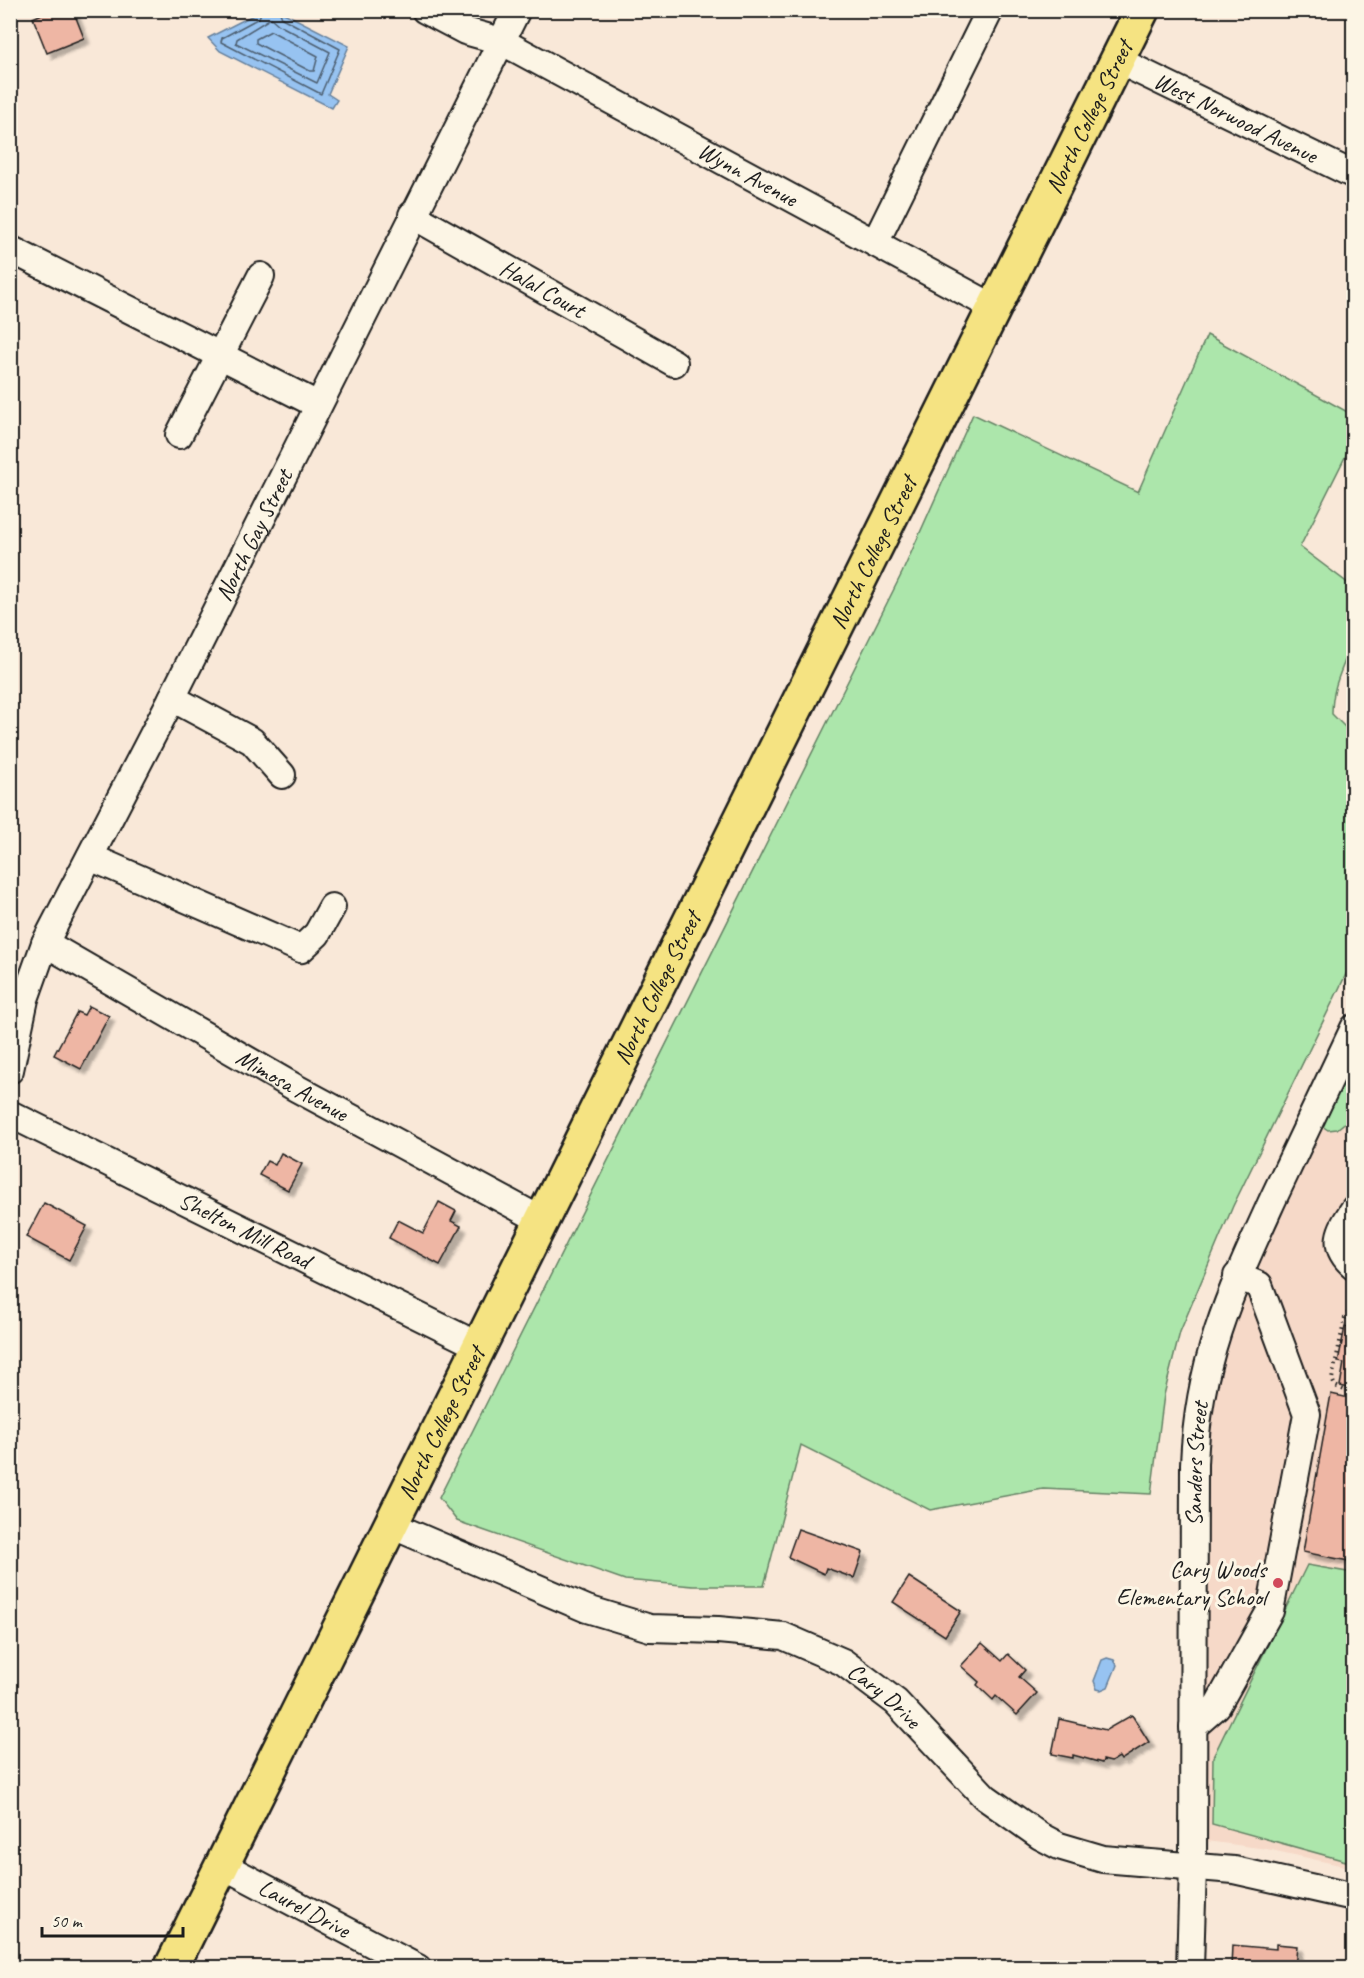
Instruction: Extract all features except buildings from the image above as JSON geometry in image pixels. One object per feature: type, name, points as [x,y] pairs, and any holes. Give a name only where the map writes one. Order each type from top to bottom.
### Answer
[{"type":"main road","name":"North College Street","points":[[171,1968],[390,1525],[481,1347],[1142,10]]},
{"type":"street","name":"Wynn Avenue","points":[[425,10],[465,31],[501,41],[995,308]]},
{"type":"street","name":"North Gay Street","points":[[10,1070],[25,999],[45,944],[172,698],[412,215],[517,10]]},
{"type":"street","points":[[875,243],[990,10]]},
{"type":"street","name":"West Norwood Avenue","points":[[1117,60],[1353,175]]},
{"type":"street","name":"Halal Court","points":[[412,215],[674,363]]},
{"type":"street","points":[[10,249],[318,405]]},
{"type":"street","points":[[179,435],[261,276]]},
{"type":"street","points":[[172,698],[252,741],[282,775]]},
{"type":"street","points":[[90,857],[301,949],[317,934],[332,907]]},
{"type":"street","name":"Mimosa Avenue","points":[[45,944],[296,1088],[543,1221]]},
{"type":"street","name":"Sanders Street","points":[[1190,1968],[1193,1866],[1195,1429],[1205,1371],[1217,1327],[1238,1276],[1353,1028]]},
{"type":"street","name":"Shelton Mill Road","points":[[10,1114],[481,1347]]},
{"type":"street","points":[[1353,1209],[1340,1231],[1339,1243],[1344,1256],[1353,1266]]},
{"type":"street","points":[[1193,1727],[1217,1706],[1270,1611],[1307,1414],[1259,1285],[1238,1276]]},
{"type":"street","name":"Cary Drive","points":[[390,1525],[587,1610],[650,1628],[718,1630],[783,1636],[843,1662],[896,1702],[985,1797],[1040,1836],[1059,1846],[1103,1859],[1234,1870],[1353,1897]]},
{"type":"street","name":"Laurel Drive","points":[[222,1865],[418,1968]]},
{"type":"path","points":[[1353,1302],[1345,1318],[1332,1380],[1335,1386],[1353,1394]]},
{"type":"shaded area","name":"Cary Woods Elementary School","points":[[1353,1051],[1353,1868],[1267,1849],[1206,1841],[1202,1708],[1204,1458],[1212,1393],[1243,1289]]},
{"type":"green space","points":[[1207,335],[1353,415],[1353,441],[1300,547],[1353,587],[1354,632],[1334,693],[1332,714],[1353,735],[1353,960],[1233,1206],[1180,1332],[1164,1395],[1151,1494],[1043,1489],[930,1510],[801,1445],[764,1586],[693,1586],[625,1580],[457,1521],[439,1498],[902,573],[973,414],[1138,492]]},
{"type":"green space","points":[[1353,1054],[1353,1116],[1337,1129],[1328,1130],[1322,1126],[1328,1106]]},
{"type":"green space","points":[[1307,1565],[1353,1573],[1353,1863],[1212,1824],[1213,1757]]},
{"type":"water","points":[[261,11],[280,11],[349,46],[328,94],[337,100],[332,108],[220,51],[208,38]]},
{"type":"water","points":[[1107,1658],[1114,1660],[1117,1665],[1108,1687],[1097,1689],[1094,1681],[1102,1660]]},
{"type":"place","name":"Cary Woods Elementary School","points":[[1278,1583]]}]
